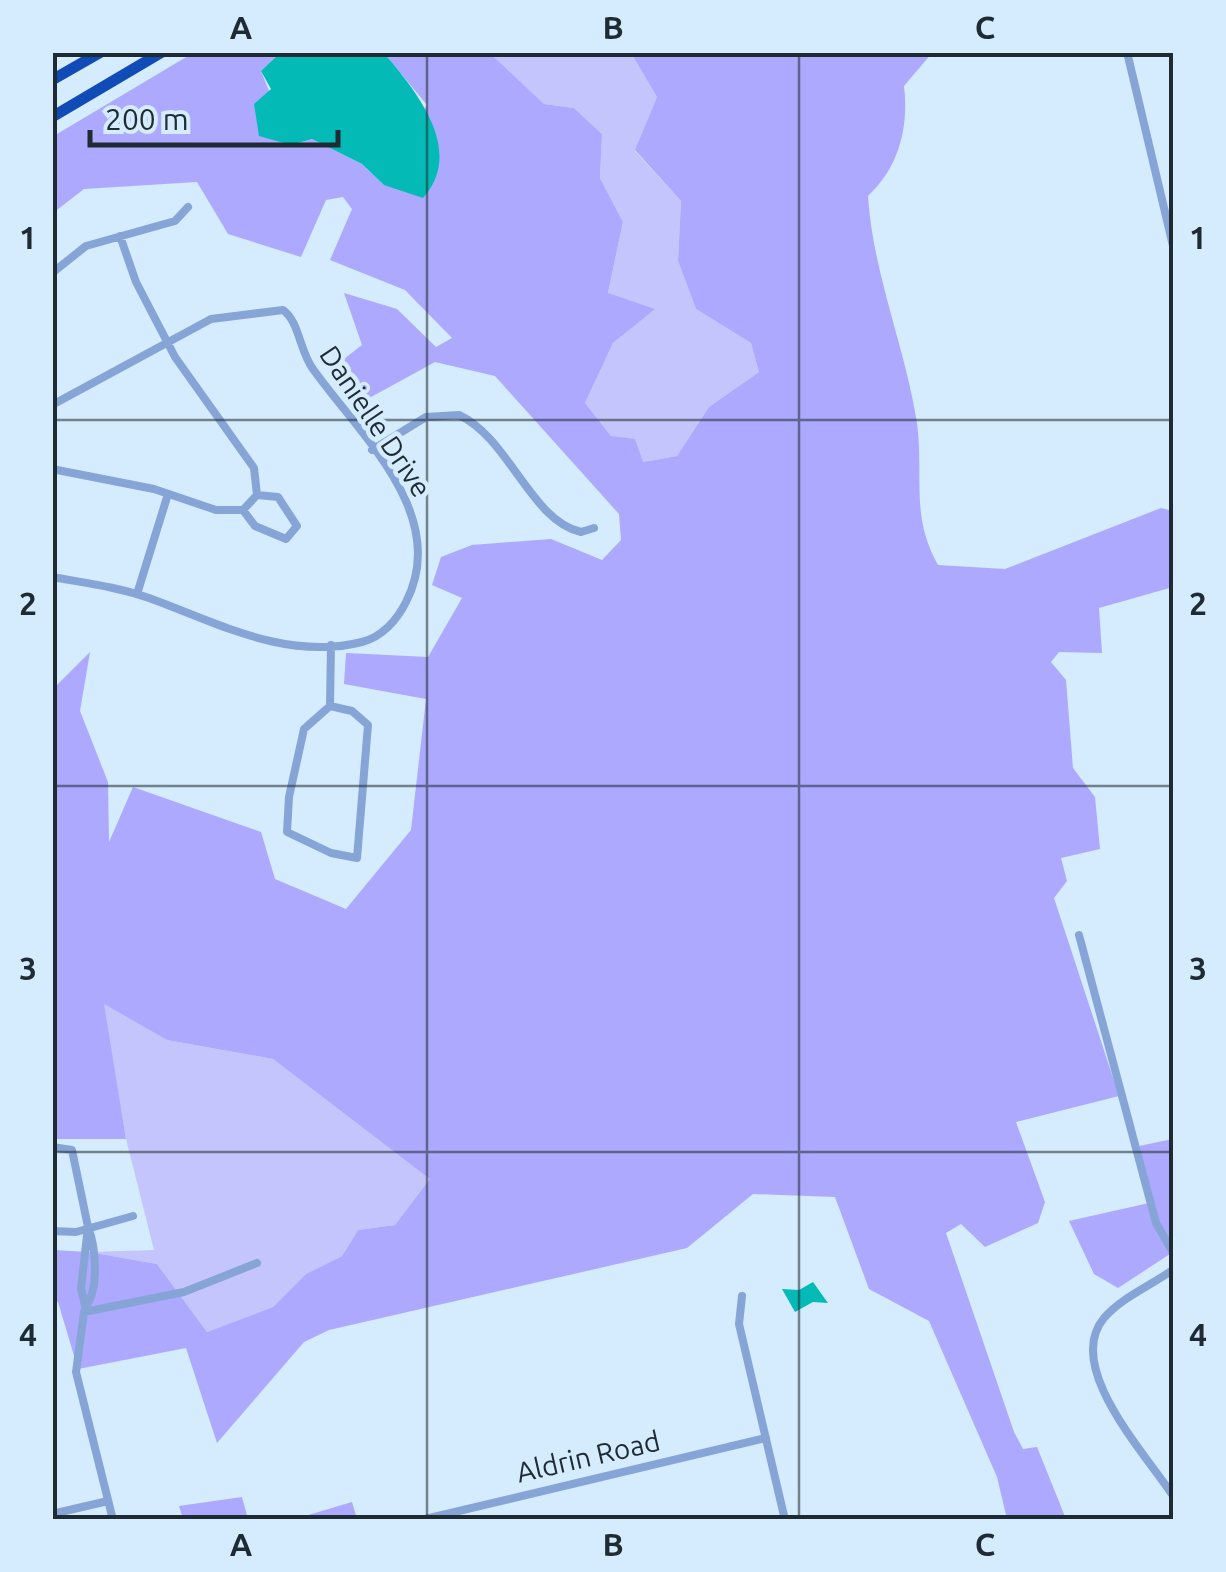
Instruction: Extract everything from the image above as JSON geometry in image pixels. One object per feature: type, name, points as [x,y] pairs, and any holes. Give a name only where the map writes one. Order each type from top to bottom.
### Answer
[{"type":"highway","points":[[52,80],[101,52]]},
{"type":"highway","points":[[52,117],[162,52]]},
{"type":"street","points":[[1127,52],[1174,250]]},
{"type":"street","points":[[52,273],[78,250],[176,221],[188,207]]},
{"type":"street","points":[[120,236],[136,282],[167,342],[254,468],[257,494],[244,510]]},
{"type":"street","name":"Danielle Drive","points":[[52,577],[137,594],[276,645],[362,642],[384,631],[400,613],[415,577],[418,546],[412,511],[306,360],[292,317],[283,310],[227,314],[167,342]]},
{"type":"street","points":[[52,405],[167,342]]},
{"type":"street","points":[[372,450],[426,417],[459,415],[494,442],[559,522],[581,532],[594,528]]},
{"type":"street","points":[[52,468],[168,494],[216,510],[244,510]]},
{"type":"street","points":[[137,594],[168,494]]},
{"type":"street","points":[[244,510],[255,526],[286,538],[296,526],[278,497],[257,494]]},
{"type":"street","points":[[330,645],[330,706],[304,730],[286,824],[291,838],[356,858],[369,734],[365,721],[352,710],[330,706]]},
{"type":"street","points":[[1079,935],[1156,1223],[1174,1254]]},
{"type":"street","points":[[52,1148],[72,1150],[94,1240],[92,1298],[76,1372],[113,1520]]},
{"type":"street","points":[[52,1232],[88,1228],[133,1216]]},
{"type":"street","points":[[87,1308],[184,1292],[257,1263]]},
{"type":"street","points":[[1170,1492],[1099,1384],[1091,1354],[1095,1334],[1106,1316],[1174,1269]]},
{"type":"street","points":[[742,1296],[740,1324],[786,1520]]},
{"type":"street","name":"Aldrin Road","points":[[421,1520],[766,1438]]},
{"type":"street","points":[[52,1514],[108,1501]]},
{"type":"shaded area","points":[[193,53],[280,53],[261,71],[291,145],[312,139],[362,164],[384,185],[427,105],[384,53],[490,53],[544,104],[574,108],[602,134],[600,178],[623,222],[608,293],[655,309],[613,343],[585,403],[611,436],[635,439],[643,462],[677,456],[709,407],[759,372],[751,343],[696,309],[678,261],[681,201],[635,150],[657,97],[631,53],[932,53],[904,86],[905,116],[900,145],[879,185],[868,196],[876,254],[917,423],[924,529],[938,565],[1005,569],[1161,508],[1173,511],[1173,587],[1099,608],[1102,653],[1059,652],[1051,662],[1066,680],[1073,768],[1095,797],[1100,849],[1061,858],[1067,881],[1054,898],[1119,1096],[1016,1122],[1045,1202],[1038,1223],[985,1247],[961,1224],[946,1233],[1014,1432],[1023,1449],[1037,1447],[1066,1519],[1007,1519],[997,1477],[929,1321],[869,1289],[835,1197],[753,1194],[687,1248],[329,1330],[304,1342],[217,1443],[186,1348],[78,1369],[58,1302],[53,1302],[53,1250],[157,1264],[207,1332],[273,1307],[306,1274],[342,1256],[358,1230],[395,1225],[430,1179],[273,1059],[167,1040],[104,1004],[126,1139],[53,1139],[53,689],[90,652],[80,711],[108,782],[109,842],[133,787],[261,832],[275,879],[346,909],[411,830],[426,699],[344,684],[346,653],[428,657],[462,598],[432,585],[441,557],[472,545],[551,539],[602,560],[621,540],[619,514],[495,376],[435,362],[362,402],[336,365],[362,345],[344,293],[397,309],[436,347],[452,338],[405,290],[330,260],[352,209],[343,197],[326,200],[301,257],[228,234],[197,182],[84,189],[53,213],[52,137]]},
{"type":"shaded area","points":[[280,53],[384,53],[421,102],[438,141],[435,180],[423,198],[384,185],[362,164],[312,139],[291,145],[259,136],[254,104],[271,89],[261,71]]},
{"type":"shaded area","points":[[490,53],[631,53],[657,97],[635,151],[681,201],[678,261],[696,309],[751,343],[759,372],[709,407],[677,456],[643,462],[611,436],[585,403],[613,343],[654,309],[608,294],[623,222],[600,178],[602,134],[574,108],[544,104]]},
{"type":"shaded area","points":[[103,1003],[167,1040],[273,1059],[431,1179],[395,1225],[358,1230],[342,1256],[306,1274],[273,1307],[207,1332],[157,1264],[89,1252],[154,1250],[126,1139]]},
{"type":"shaded area","points":[[1173,1139],[1173,1252],[1118,1288],[1094,1274],[1069,1221],[1149,1203],[1134,1147]]},
{"type":"shaded area","points":[[813,1282],[828,1303],[813,1302],[795,1312],[782,1289],[799,1290]]},
{"type":"shaded area","points":[[242,1497],[248,1519],[183,1519],[179,1506]]},
{"type":"shaded area","points":[[352,1502],[357,1519],[295,1519]]}]
